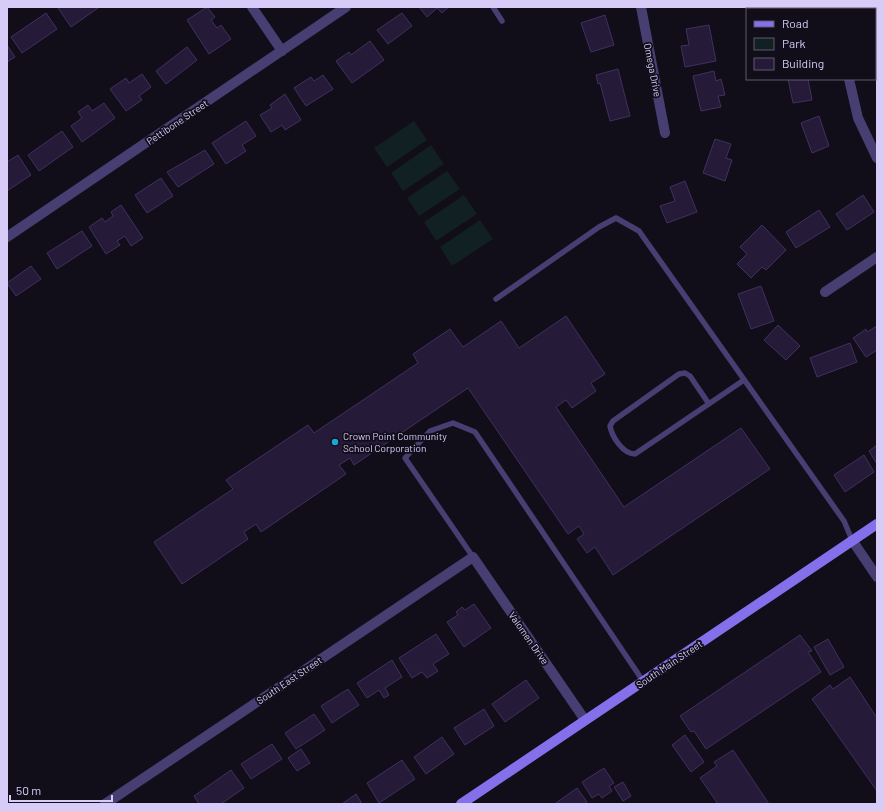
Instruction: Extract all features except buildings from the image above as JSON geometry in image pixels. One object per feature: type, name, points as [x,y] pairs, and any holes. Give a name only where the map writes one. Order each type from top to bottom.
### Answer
[{"type":"street","points":[[252,7],[282,51]]},
{"type":"street","name":"Pettibone Street","points":[[7,237],[346,7]]},
{"type":"street","name":"Omega Drive","points":[[641,7],[665,133]]},
{"type":"street","points":[[849,80],[858,118],[877,158]]},
{"type":"street","points":[[825,292],[877,256]]},
{"type":"street","name":"South Main Street","points":[[461,804],[877,524]]},
{"type":"street","points":[[852,540],[877,577]]},
{"type":"street","name":"Valomen Drive","points":[[473,557],[585,720]]},
{"type":"street","name":"South East Street","points":[[106,804],[473,557]]},
{"type":"lane","points":[[493,7],[502,21]]},
{"type":"lane","points":[[496,299],[599,227],[616,218],[639,231],[844,521],[852,540]]},
{"type":"lane","points":[[709,404],[690,376],[685,373],[679,374],[613,421],[610,426],[611,431],[625,451],[630,454],[635,454],[709,404],[744,380]]},
{"type":"lane","points":[[473,557],[405,458],[430,431],[453,423],[475,432],[643,681]]},
{"type":"green space","points":[[414,121],[427,140],[387,167],[374,148]]},
{"type":"green space","points":[[431,145],[444,164],[403,191],[391,173]]},
{"type":"green space","points":[[447,171],[460,189],[419,216],[407,198]]},
{"type":"green space","points":[[464,195],[477,214],[436,241],[424,222]]},
{"type":"green space","points":[[480,220],[493,239],[452,266],[440,247]]},
{"type":"place","name":"Crown Point Community School Corporation","points":[[335,442]]}]
